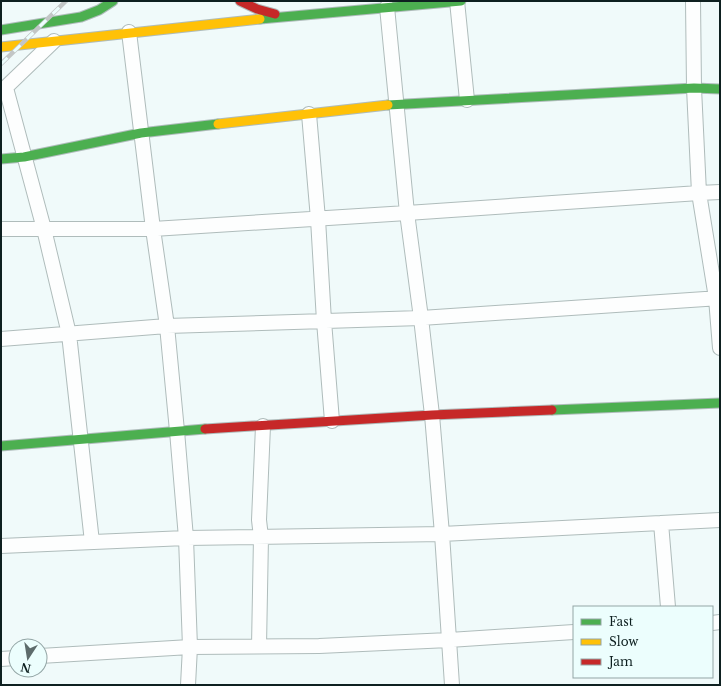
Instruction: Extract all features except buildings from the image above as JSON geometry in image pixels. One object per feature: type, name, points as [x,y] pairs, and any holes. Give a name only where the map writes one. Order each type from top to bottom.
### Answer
[{"type":"main road","points":[[1,30],[81,17],[99,10],[113,1]]},
{"type":"main road","points":[[240,1],[268,13],[292,16]]},
{"type":"main road","points":[[1,47],[129,32],[461,1]]},
{"type":"main road","points":[[1,159],[24,157],[142,133],[396,104],[694,88],[720,89]]},
{"type":"main road","points":[[1,446],[177,431],[432,415],[720,403]]},
{"type":"street","points":[[457,1],[467,100]]},
{"type":"street","points":[[693,1],[694,88],[699,193],[718,298],[720,348]]},
{"type":"street","points":[[387,7],[408,213],[432,415],[452,685]]},
{"type":"street","points":[[129,32],[153,229],[167,326],[177,431],[186,538],[190,647],[188,685]]},
{"type":"street","points":[[54,40],[3,90],[44,229],[69,334],[92,542]]},
{"type":"street","points":[[309,114],[332,421]]},
{"type":"street","points":[[1,229],[153,229],[720,192]]},
{"type":"street","points":[[1,338],[167,326],[421,318],[718,298]]},
{"type":"street","points":[[259,646],[261,536],[258,520],[263,426]]},
{"type":"street","points":[[1,546],[186,538],[442,534],[720,520]]},
{"type":"street","points":[[661,523],[668,606]]},
{"type":"street","points":[[48,656],[190,647],[319,646],[573,632]]},
{"type":"railway","points":[[1,64],[66,1]]},
{"type":"traffic: fast","points":[[1,30],[81,17],[99,10],[113,1]]},
{"type":"traffic: fast","points":[[260,19],[461,1]]},
{"type":"traffic: fast","points":[[388,105],[694,88],[720,89]]},
{"type":"traffic: fast","points":[[1,159],[24,157],[141,133],[218,124]]},
{"type":"traffic: fast","points":[[552,410],[720,403]]},
{"type":"traffic: fast","points":[[1,446],[205,429]]},
{"type":"traffic: slow","points":[[1,47],[260,19]]},
{"type":"traffic: slow","points":[[218,124],[388,105]]},
{"type":"traffic: jam","points":[[240,1],[257,9],[275,14]]},
{"type":"traffic: jam","points":[[205,429],[432,415],[552,410]]}]
